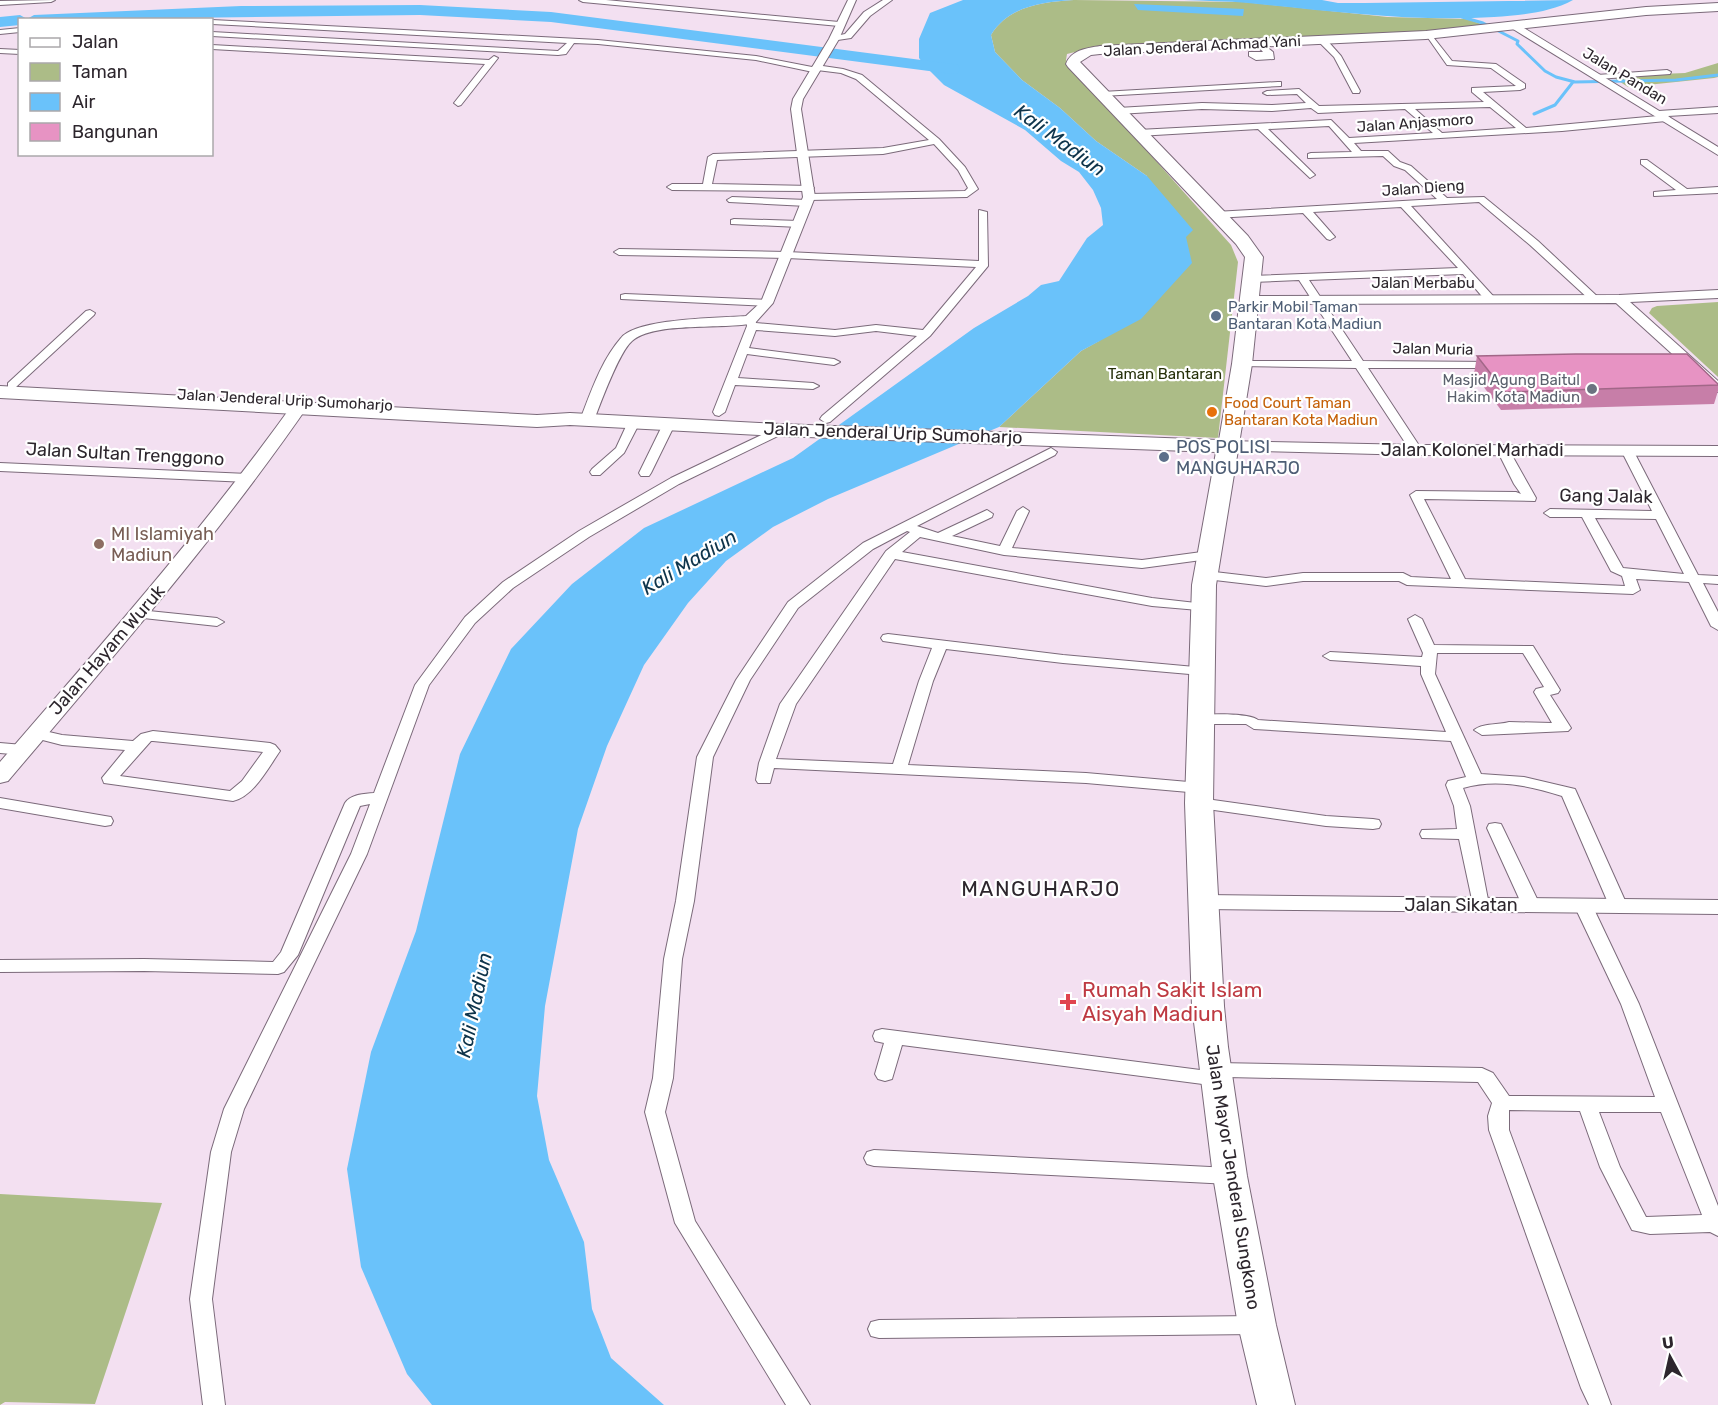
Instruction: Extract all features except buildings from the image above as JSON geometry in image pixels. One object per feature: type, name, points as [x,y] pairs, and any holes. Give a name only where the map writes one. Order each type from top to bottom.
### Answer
[{"type":"highway","name":"Jalan Jenderal Achmad Yani","points":[[1221,446],[1242,364],[1251,300],[1254,257],[1242,240],[1215,215],[1073,64],[1078,56],[1100,50],[1480,31],[1646,11],[1718,7]]},
{"type":"highway","name":"Jalan Jenderal Urip Sumoharjo","points":[[4,387],[302,404],[537,421],[579,419],[1221,446]]},
{"type":"highway","name":"Jalan Jenderal Urip Sumoharjo","points":[[4,387],[274,406],[302,404]]},
{"type":"highway","points":[[274,406],[287,414],[287,424]]},
{"type":"highway","name":"Jalan Mayor Jenderal Sungkono","points":[[1221,446],[1224,474],[1208,565],[1201,671],[1200,796],[1208,1006],[1230,1176],[1257,1325],[1276,1405]]},
{"type":"main road","name":"Jalan Hayam Wuruk","points":[[0,776],[139,614],[248,478],[302,404]]},
{"type":"main road","name":"Jalan Kolonel Marhadi","points":[[1221,446],[1416,450],[1718,451]]},
{"type":"street","points":[[0,3],[51,0]]},
{"type":"street","points":[[583,0],[839,24]]},
{"type":"street","points":[[718,412],[751,323],[767,303],[788,255],[808,196],[804,153],[796,109],[798,99],[834,39],[852,0]]},
{"type":"street","points":[[834,39],[848,36],[867,14],[888,0]]},
{"type":"street","points":[[213,22],[515,37],[570,43],[627,45],[817,65],[854,74],[936,141],[962,169],[974,189],[971,193],[890,197],[808,196],[732,200]]},
{"type":"street","points":[[237,48],[272,24]]},
{"type":"street","name":"Jalan Pandan","points":[[1512,27],[1663,116],[1718,152]]},
{"type":"street","points":[[0,32],[18,30]]},
{"type":"street","points":[[357,54],[388,30]]},
{"type":"street","points":[[213,34],[561,53],[570,43]]},
{"type":"street","points":[[1430,34],[1450,63],[1493,66],[1522,87],[1475,90],[1524,130]]},
{"type":"street","points":[[0,37],[18,38]]},
{"type":"street","points":[[459,103],[490,62],[515,37]]},
{"type":"street","points":[[1322,40],[1337,56],[1356,91]]},
{"type":"street","points":[[1259,43],[1270,54],[1252,54],[1256,58],[1269,60]]},
{"type":"street","points":[[213,47],[490,62]]},
{"type":"street","points":[[0,51],[18,51]]},
{"type":"street","points":[[1605,82],[1668,72]]},
{"type":"street","points":[[1102,94],[1276,83],[1285,91]]},
{"type":"street","points":[[1264,93],[1301,92],[1331,123]]},
{"type":"street","points":[[1118,111],[1217,117],[1267,106],[1272,108],[1492,104]]},
{"type":"street","points":[[1405,105],[1439,135]]},
{"type":"street","name":"Jalan Anjasmoro","points":[[1138,133],[1217,117],[1260,126],[1331,123],[1347,141],[1524,130],[1718,110]]},
{"type":"street","points":[[1260,126],[1310,175]]},
{"type":"street","points":[[706,187],[713,157],[883,151],[936,141]]},
{"type":"street","points":[[1347,141],[1359,154]]},
{"type":"street","points":[[1311,156],[1385,153],[1397,164],[1408,168],[1446,202]]},
{"type":"street","points":[[1644,162],[1685,192]]},
{"type":"street","points":[[672,187],[706,187],[808,196]]},
{"type":"street","points":[[1657,194],[1718,190]]},
{"type":"street","name":"Jalan Dieng","points":[[1215,215],[1481,200],[1534,243],[1595,299]]},
{"type":"street","points":[[1404,204],[1490,299]]},
{"type":"street","points":[[1305,209],[1330,237]]},
{"type":"street","points":[[826,419],[926,334],[984,264],[982,212]]},
{"type":"street","points":[[734,222],[799,224]]},
{"type":"street","points":[[619,252],[788,255],[984,264]]},
{"type":"street","points":[[1252,279],[1466,271]]},
{"type":"street","points":[[1302,278],[1416,450]]},
{"type":"street","name":"Jalan Merbabu","points":[[1251,300],[1618,299],[1718,294]]},
{"type":"street","points":[[625,297],[767,303]]},
{"type":"street","points":[[1618,299],[1718,388]]},
{"type":"street","points":[[4,387],[90,313]]},
{"type":"street","points":[[876,328],[882,316]]},
{"type":"street","points":[[579,419],[627,338],[654,327],[751,323],[835,333],[876,328],[926,334]]},
{"type":"street","points":[[742,350],[834,362]]},
{"type":"street","name":"Jalan Muria","points":[[1242,364],[1504,365]]},
{"type":"street","points":[[1671,367],[1695,368]]},
{"type":"street","points":[[730,381],[813,386]]},
{"type":"street","points":[[596,472],[617,457],[627,441],[634,422]]},
{"type":"street","points":[[645,473],[669,424]]},
{"type":"street","points":[[214,1405],[201,1299],[221,1152],[234,1109],[359,854],[422,685],[470,620],[508,585],[584,534],[675,481],[789,429]]},
{"type":"street","points":[[1460,583],[1416,495],[1530,498],[1520,484],[1503,450]]},
{"type":"street","points":[[1627,450],[1718,626]]},
{"type":"street","points":[[800,1405],[778,1375],[685,1223],[656,1112],[663,1078],[673,959],[685,901],[705,758],[721,720],[762,648],[793,604],[868,546],[912,528],[1051,452]]},
{"type":"street","name":"Jalan Sultan Trenggono","points":[[0,467],[248,478]]},
{"type":"street","points":[[1004,551],[1023,512]]},
{"type":"street","name":"Gang Jalak","points":[[1550,513],[1661,515]]},
{"type":"street","points":[[1586,513],[1618,571],[1628,574],[1718,580]]},
{"type":"street","points":[[939,537],[987,514]]},
{"type":"street","points":[[912,528],[939,537],[1004,551],[1142,564],[1208,565],[1266,582],[1303,577],[1403,577],[1407,581],[1633,590],[1628,574]]},
{"type":"street","points":[[764,780],[767,763],[788,704],[891,554],[912,528]]},
{"type":"street","points":[[891,554],[1152,602],[1205,608]]},
{"type":"street","points":[[139,614],[217,622]]},
{"type":"street","points":[[1415,619],[1429,656],[1428,674],[1475,778]]},
{"type":"street","points":[[888,638],[940,646],[1201,671]]},
{"type":"street","points":[[899,769],[926,681],[940,646]]},
{"type":"street","points":[[1330,656],[1429,656],[1528,649],[1553,690],[1541,692],[1563,728],[1509,727],[1507,730],[1482,730]]},
{"type":"street","points":[[1200,719],[1250,720],[1254,723],[1457,737]]},
{"type":"street","points":[[36,734],[62,740],[137,746],[146,737],[153,736],[270,748],[272,751],[248,784],[233,796],[110,780],[137,746]]},
{"type":"street","points":[[0,748],[23,750]]},
{"type":"street","points":[[767,763],[1086,778],[1200,796],[1326,821],[1373,824]]},
{"type":"street","points":[[1480,905],[1462,806],[1454,785],[1475,778],[1523,781],[1569,794],[1583,831],[1605,873],[1618,905]]},
{"type":"street","points":[[0,966],[144,965],[271,970],[278,968],[289,955],[353,803],[357,800],[380,798]]},
{"type":"street","points":[[0,803],[105,821]]},
{"type":"street","points":[[1495,828],[1531,905]]},
{"type":"street","points":[[1428,834],[1466,834]]},
{"type":"street","name":"Jalan Sikatan","points":[[1204,902],[1718,907]]},
{"type":"street","points":[[1584,905],[1630,1004],[1695,1180],[1717,1225],[1650,1226],[1639,1224],[1610,1167],[1587,1104]]},
{"type":"street","points":[[885,1074],[888,1037],[1218,1075],[1482,1075],[1490,1080],[1502,1102],[1498,1116],[1499,1130],[1600,1405]]},
{"type":"street","points":[[1502,1102],[1668,1105]]},
{"type":"street","points":[[874,1158],[1230,1176]]},
{"type":"street","points":[[879,1329],[1257,1325]]},
{"type":"green space","name":"Taman Bantaran","points":[[1074,0],[1244,2],[1388,17],[1467,19],[1490,27],[1435,33],[1091,48],[1067,54],[1066,60],[1231,245],[1238,262],[1218,438],[999,427],[1081,351],[1099,341],[1147,176],[1096,141],[1060,108],[1022,80],[995,52],[991,35],[1007,18],[1038,4]]},
{"type":"green space","points":[[1718,63],[1718,77],[1714,78],[1628,87],[1611,76],[1685,73]]},
{"type":"green space","points":[[1718,302],[1718,377],[1649,313],[1657,306]]},
{"type":"green space","points":[[0,1194],[162,1203],[95,1404],[5,1402],[0,1405]]},
{"type":"water","name":"Kali Madiun","points":[[963,0],[1074,0],[1038,4],[1007,18],[991,35],[995,52],[1022,80],[1060,108],[1096,141],[1147,176],[1193,230],[1186,237],[1192,263],[1141,319],[1081,351],[999,427],[828,499],[773,527],[726,561],[688,603],[644,665],[607,746],[578,829],[545,1006],[537,1096],[549,1160],[584,1242],[592,1309],[611,1358],[664,1405],[432,1405],[407,1374],[361,1267],[347,1169],[371,1052],[416,931],[460,754],[511,649],[572,584],[644,528],[793,458],[974,328],[1028,296],[1041,285],[1059,281],[1087,238],[1103,225],[1101,208],[1093,190],[1079,172],[1061,161],[1025,130],[944,85],[919,58],[919,39],[930,13]]},
{"type":"water","points":[[1184,0],[1322,0],[1338,3],[1365,3],[1573,0],[1535,13],[1432,18],[1240,2]]},
{"type":"water","points":[[1134,4],[1244,9],[1243,16],[1138,10]]},
{"type":"waterway","points":[[80,18],[241,11],[420,10],[551,17],[952,69]]},
{"type":"waterway","points":[[1462,17],[1483,23],[1518,41],[1517,44],[1545,71],[1556,77],[1575,82],[1676,80],[1718,75]]},
{"type":"waterway","points":[[0,22],[18,20]]},
{"type":"waterway","points":[[1534,114],[1555,105],[1573,82]]},
{"type":"place","name":"Parkir Mobil Taman Bantaran Kota Madiun","points":[[1216,316]]},
{"type":"place","name":"Masjid Agung Baitul Hakim Kota Madiun","points":[[1592,389]]},
{"type":"place","name":"Food Court Taman Bantaran Kota Madiun","points":[[1212,412]]},
{"type":"place","name":"POS POLISI MANGUHARJO","points":[[1164,457]]},
{"type":"place","name":"MI Islamiyah Madiun","points":[[99,544]]},
{"type":"place","name":"Rumah Sakit Islam Aisyah Madiun","points":[[1068,1002]]},
{"type":"district","name":"MANGUHARJO","points":[[1041,889]]}]
